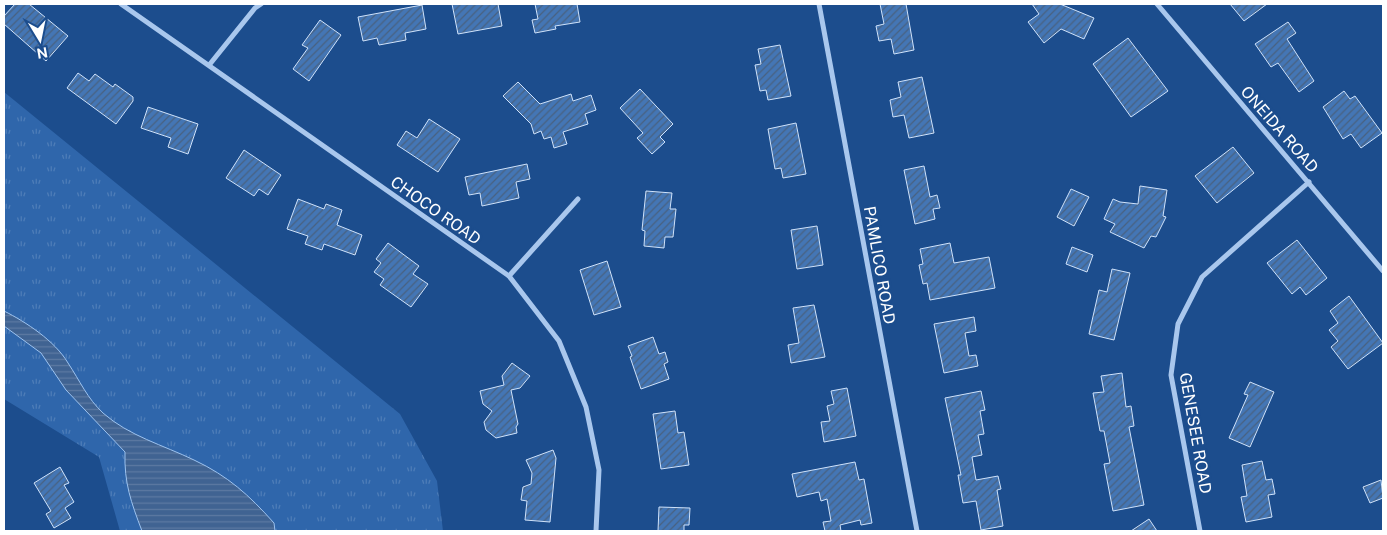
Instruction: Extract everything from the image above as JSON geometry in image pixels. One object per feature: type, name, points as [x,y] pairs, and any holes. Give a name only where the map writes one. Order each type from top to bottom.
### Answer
[{"type":"street","name":"CHOCO ROAD","points":[[121,4],[210,64],[510,276],[559,341],[586,407],[599,470],[596,531]]},
{"type":"street","points":[[210,64],[255,8],[261,4]]},
{"type":"street","name":"PAMLICO ROAD","points":[[819,4],[917,531]]},
{"type":"street","name":"ONEIDA ROAD","points":[[1157,4],[1383,271]]},
{"type":"street","name":"GENESEE ROAD","points":[[1200,531],[1171,375],[1178,324],[1202,277],[1309,182]]},
{"type":"street","points":[[510,276],[578,198]]},
{"type":"green space","points":[[4,92],[400,414],[437,481],[443,531],[120,531],[99,457],[4,399]]},
{"type":"shaded area","points":[[4,311],[30,326],[56,347],[88,395],[103,413],[135,434],[194,460],[228,480],[265,513],[274,523],[275,531],[142,531],[129,492],[125,452],[66,390],[41,353],[4,326]]},
{"type":"building","points":[[15,4],[29,4],[68,36],[46,61],[4,24],[4,16]]},
{"type":"building","points":[[452,4],[498,4],[502,26],[458,34]]},
{"type":"building","points":[[535,4],[577,4],[580,22],[555,26],[556,29],[535,33],[532,20],[538,19]]},
{"type":"building","points":[[880,4],[906,4],[914,50],[894,54],[891,39],[879,41],[876,26],[884,24]]},
{"type":"building","points":[[1032,4],[1060,4],[1094,18],[1084,39],[1061,29],[1044,43],[1028,22],[1039,14]]},
{"type":"building","points":[[1230,4],[1267,4],[1244,21]]},
{"type":"building","points":[[422,5],[426,29],[405,33],[406,40],[379,45],[377,38],[363,41],[358,17]]},
{"type":"building","points":[[320,20],[341,35],[309,81],[293,69],[308,48],[302,45]]},
{"type":"building","points":[[1288,22],[1296,33],[1287,39],[1314,81],[1299,92],[1278,63],[1271,67],[1255,44]]},
{"type":"building","points":[[1128,38],[1168,91],[1131,117],[1093,64]]},
{"type":"building","points":[[780,45],[791,96],[768,100],[766,90],[760,91],[755,65],[761,64],[758,49]]},
{"type":"building","points":[[78,73],[89,81],[95,74],[113,87],[115,84],[133,97],[133,101],[116,124],[67,88]]},
{"type":"building","points":[[922,77],[934,133],[909,138],[904,115],[893,117],[890,100],[901,97],[898,82]]},
{"type":"building","points":[[518,82],[540,104],[571,94],[573,101],[591,95],[596,110],[585,114],[588,124],[563,132],[567,144],[554,148],[551,137],[544,139],[541,131],[534,134],[531,124],[503,96]]},
{"type":"building","points":[[640,89],[673,124],[660,137],[665,142],[652,154],[637,138],[643,133],[620,108]]},
{"type":"building","points":[[1344,91],[1350,99],[1355,96],[1382,133],[1361,148],[1351,134],[1343,139],[1323,107]]},
{"type":"building","points":[[148,107],[198,124],[188,154],[168,147],[171,138],[141,128]]},
{"type":"building","points":[[429,119],[460,139],[438,172],[397,145],[406,131],[417,138]]},
{"type":"building","points":[[796,123],[806,174],[783,178],[781,168],[775,169],[768,129]]},
{"type":"building","points":[[1233,147],[1254,173],[1217,203],[1195,176]]},
{"type":"building","points":[[244,150],[281,175],[268,195],[259,189],[254,196],[226,178]]},
{"type":"building","points":[[527,164],[530,179],[516,182],[519,198],[482,206],[480,193],[469,195],[465,177]]},
{"type":"building","points":[[924,166],[930,197],[937,195],[940,208],[933,209],[935,219],[915,224],[904,170]]},
{"type":"building","points":[[1140,186],[1167,190],[1163,216],[1166,217],[1156,237],[1151,236],[1144,248],[1110,232],[1115,224],[1104,219],[1113,199],[1120,202],[1138,204]]},
{"type":"building","points":[[1071,189],[1089,197],[1074,226],[1057,217]]},
{"type":"building","points":[[646,191],[672,193],[670,209],[676,209],[673,237],[665,237],[664,248],[644,246],[645,231],[642,230]]},
{"type":"building","points":[[298,199],[324,209],[326,204],[342,210],[337,225],[362,235],[355,255],[324,244],[322,250],[305,244],[308,236],[287,229]]},
{"type":"building","points":[[817,226],[823,265],[797,269],[791,230]]},
{"type":"building","points":[[1297,240],[1327,278],[1306,295],[1300,287],[1292,294],[1267,263]]},
{"type":"building","points":[[388,243],[419,266],[413,274],[428,284],[411,307],[380,285],[384,279],[374,272],[381,263],[376,259]]},
{"type":"building","points":[[950,243],[954,263],[989,257],[995,288],[930,300],[927,283],[923,284],[919,265],[923,264],[920,249]]},
{"type":"building","points":[[1072,247],[1093,255],[1087,272],[1066,264]]},
{"type":"building","points":[[607,261],[621,307],[594,315],[580,270]]},
{"type":"building","points":[[1112,269],[1130,273],[1114,340],[1089,334],[1099,290],[1107,292]]},
{"type":"building","points":[[1349,296],[1383,343],[1348,369],[1331,347],[1338,341],[1329,330],[1338,323],[1330,311]]},
{"type":"building","points":[[814,305],[825,357],[791,363],[788,345],[799,343],[793,308]]},
{"type":"building","points":[[974,317],[976,331],[965,333],[969,356],[976,355],[978,366],[944,373],[934,324]]},
{"type":"building","points":[[653,337],[659,354],[665,352],[668,362],[664,364],[669,379],[641,389],[628,346]]},
{"type":"building","points":[[512,363],[530,376],[520,388],[511,390],[518,424],[516,427],[517,433],[496,438],[486,430],[484,422],[492,411],[483,404],[480,391],[504,385],[502,376]]},
{"type":"building","points":[[1122,373],[1126,407],[1131,406],[1134,426],[1129,427],[1144,505],[1113,511],[1104,464],[1110,463],[1104,431],[1100,431],[1093,393],[1104,392],[1101,376]]},
{"type":"building","points":[[1250,382],[1274,392],[1250,447],[1229,438],[1248,395],[1244,394]]},
{"type":"building","points":[[847,388],[856,436],[824,442],[821,422],[830,421],[827,406],[834,404],[831,391]]},
{"type":"building","points":[[981,391],[985,410],[980,411],[984,434],[978,435],[982,455],[972,457],[976,480],[998,476],[1001,489],[997,490],[1003,526],[981,530],[976,501],[963,503],[958,475],[961,475],[945,398]]},
{"type":"building","points":[[675,411],[678,433],[684,432],[689,465],[661,469],[653,414]]},
{"type":"building","points":[[553,450],[556,458],[550,522],[525,520],[527,501],[521,500],[523,487],[531,484],[532,473],[526,460]]},
{"type":"building","points":[[1262,461],[1266,480],[1272,479],[1275,494],[1268,495],[1272,517],[1246,522],[1241,497],[1247,496],[1242,465]]},
{"type":"building","points":[[855,462],[859,480],[864,479],[872,523],[861,525],[860,520],[840,525],[841,531],[825,531],[823,522],[831,521],[827,499],[821,501],[819,492],[797,497],[792,474]]},
{"type":"building","points":[[60,467],[69,483],[64,485],[74,502],[65,508],[71,518],[54,528],[46,514],[51,511],[34,483]]},
{"type":"building","points":[[1381,480],[1383,498],[1370,503],[1363,487]]},
{"type":"building","points":[[659,507],[690,508],[689,525],[684,525],[684,531],[658,531]]},
{"type":"building","points":[[1149,519],[1157,531],[1131,531]]}]
